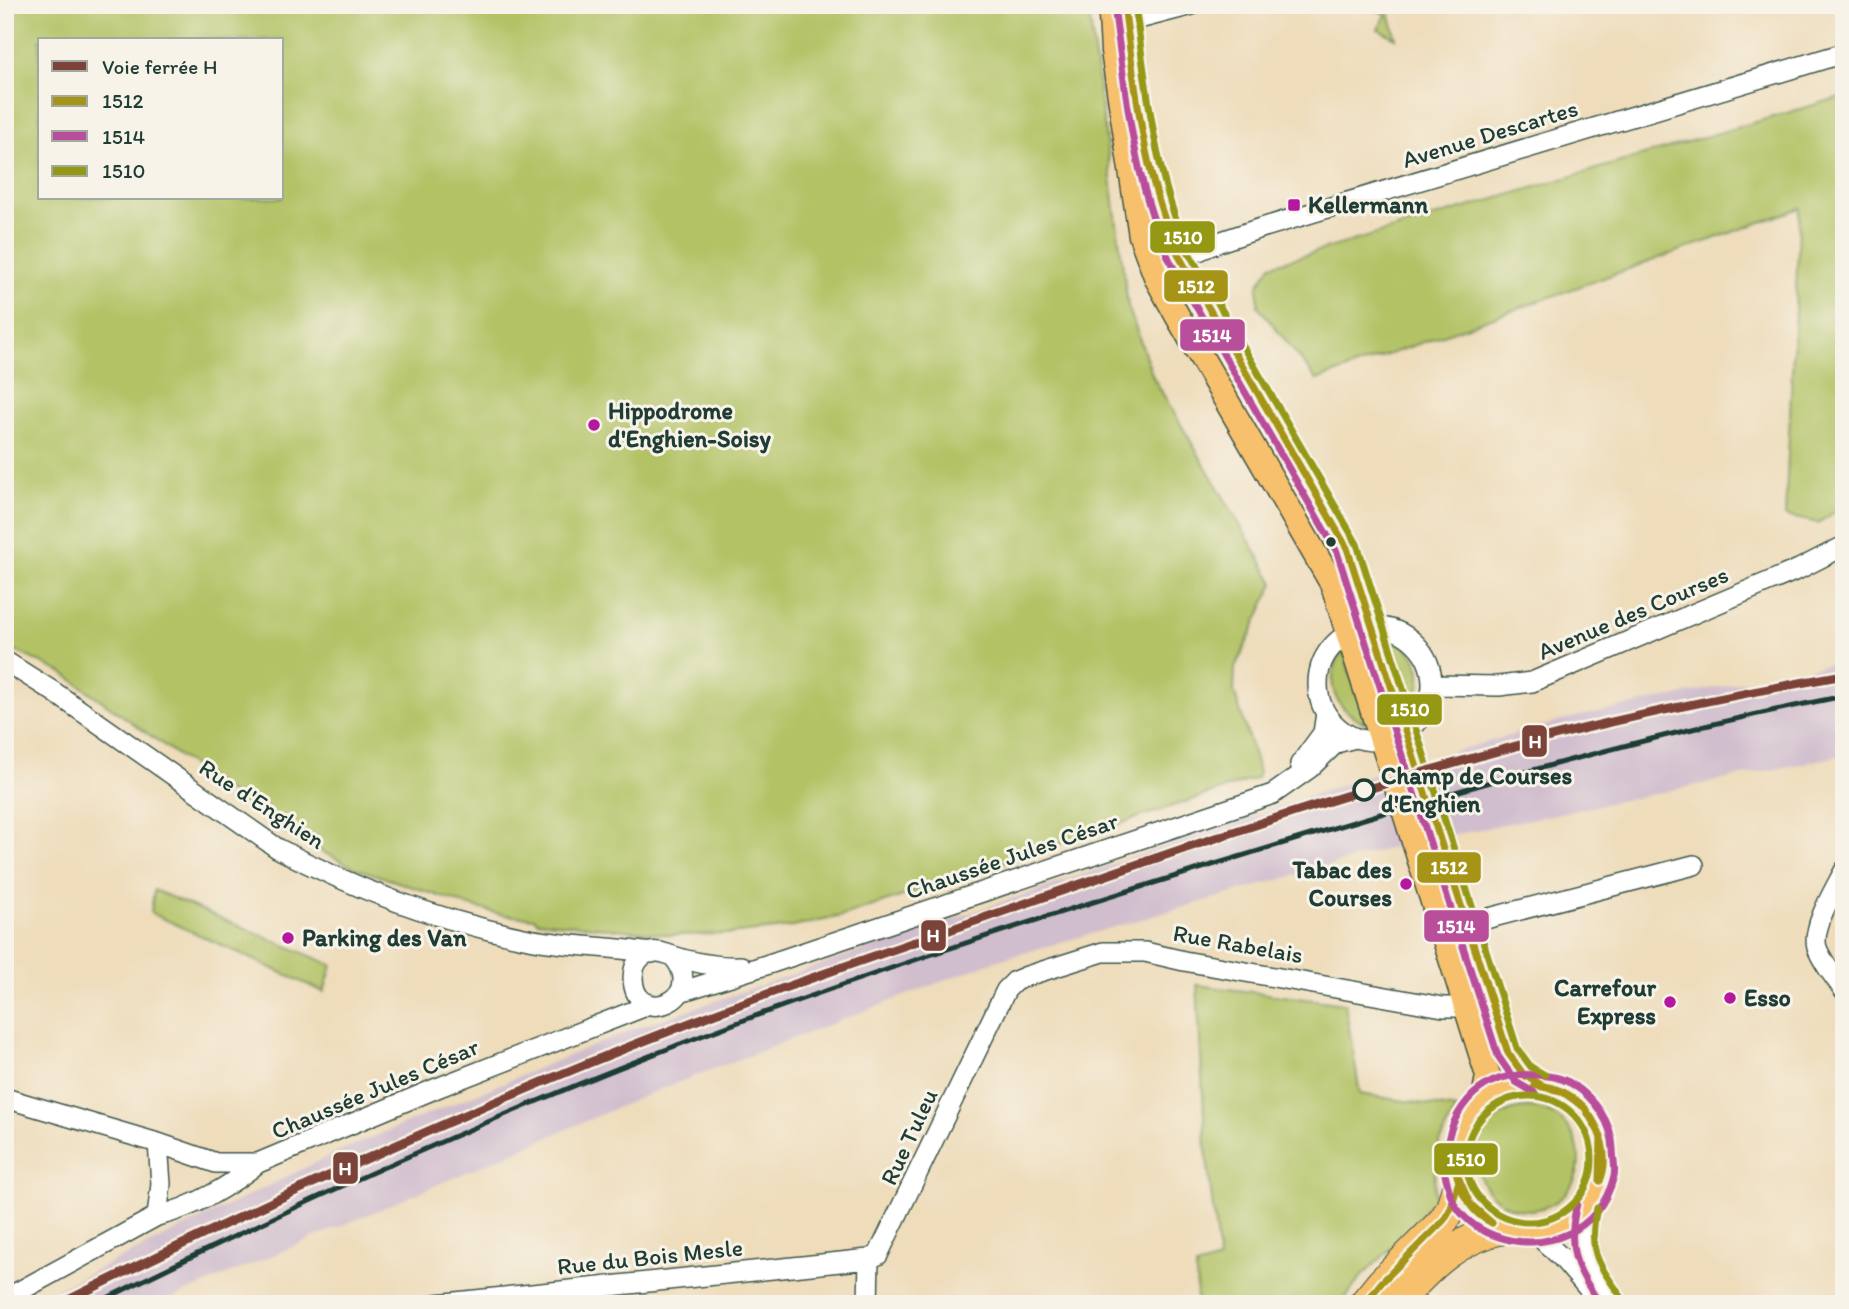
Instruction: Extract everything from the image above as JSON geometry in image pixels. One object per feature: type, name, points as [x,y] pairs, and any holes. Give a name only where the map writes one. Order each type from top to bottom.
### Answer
[{"type":"highway","points":[[1364,1304],[1382,1282],[1444,1220],[1458,1184]]},
{"type":"highway","points":[[1396,1304],[1456,1246],[1483,1233],[1504,1229]]},
{"type":"main road","points":[[1118,14],[1152,185],[1164,228],[1347,548],[1508,1053],[1524,1074],[1574,1098],[1591,1116],[1597,1127],[1604,1151],[1604,1164],[1601,1179],[1587,1206],[1569,1222],[1547,1231],[1535,1233],[1504,1229],[1476,1212],[1458,1184],[1454,1157],[1459,1130],[1474,1107],[1484,1098],[1511,1085],[1541,1084]]},
{"type":"main road","points":[[1118,14],[1137,218],[1141,236],[1153,271],[1333,584],[1488,1076],[1484,1098]]},
{"type":"street","points":[[1118,14],[1192,5]]},
{"type":"street","name":"Avenue Descartes","points":[[1153,271],[1258,229],[1844,53]]},
{"type":"street","name":"Avenue des Courses","points":[[1432,685],[1499,686],[1532,682],[1800,569],[1844,546]]},
{"type":"street","points":[[1273,794],[1307,755],[1325,727],[1326,713],[1318,687],[1320,666],[1331,647],[1348,634],[1373,625],[1406,635],[1420,648],[1429,664],[1432,685],[1427,708],[1418,722],[1406,732],[1382,742],[1355,737],[1336,725],[1326,713]]},
{"type":"street","name":"Rue d'Enghien","points":[[5,661],[54,692],[277,848],[316,869],[372,893],[457,922],[524,938],[652,953]]},
{"type":"street","name":"Chaussée Jules César","points":[[680,992],[1273,794],[1310,768],[1336,743],[1355,737]]},
{"type":"street","points":[[1466,924],[1694,865]]},
{"type":"street","points":[[1844,871],[1822,915],[1816,934],[1816,945],[1844,990]]},
{"type":"street","points":[[602,948],[632,977],[638,996],[647,1003],[668,1003],[680,992],[684,977],[673,957],[659,952],[639,960],[632,977],[617,1017]]},
{"type":"street","name":"Rue Rabelais","points":[[1006,990],[1015,981],[1027,976],[1103,952],[1136,952],[1443,1007],[1467,1007]]},
{"type":"street","name":"Chaussée Jules César","points":[[673,957],[711,967],[766,965]]},
{"type":"street","name":"Rue Tuleu","points":[[869,1259],[881,1253],[1006,990]]},
{"type":"street","name":"Chaussée Jules César","points":[[5,1299],[157,1216],[171,1213],[235,1182],[258,1163],[437,1088],[641,1008],[647,1003]]},
{"type":"street","points":[[5,1098],[216,1163],[258,1163]]},
{"type":"street","points":[[157,1216],[161,1184],[158,1143]]},
{"type":"street","points":[[1587,1206],[1580,1229],[1581,1250],[1605,1299]]},
{"type":"street","points":[[1535,1233],[1605,1299]]},
{"type":"street","points":[[868,1304],[869,1259]]},
{"type":"street","name":"Rue du Bois Mesle","points":[[436,1304],[869,1259]]},
{"type":"shaded area","points":[[1844,661],[1844,755],[1398,846],[995,961],[656,1091],[159,1304],[27,1304],[339,1151],[631,1030],[1371,775],[1575,717]]},
{"type":"green space","name":"Hippodrome d'Enghien-Soisy","points":[[5,5],[1088,5],[1128,306],[1153,377],[1274,583],[1235,668],[1234,691],[1259,772],[1257,778],[846,915],[793,927],[729,934],[673,935],[504,915],[353,867],[289,835],[63,673],[5,646]]},
{"type":"green space","points":[[1369,5],[1387,5],[1396,38],[1378,29],[1386,15]]},
{"type":"green space","points":[[1844,96],[1844,506],[1818,523],[1785,516],[1800,208],[1317,380],[1258,306],[1258,285],[1271,265]]},
{"type":"green space","points":[[1385,636],[1408,649],[1419,666],[1419,687],[1409,710]]},
{"type":"green space","points":[[1343,650],[1365,723],[1345,709],[1334,692],[1333,673]]},
{"type":"green space","points":[[154,890],[332,965],[324,992],[155,915],[151,912]]},
{"type":"green space","points":[[1197,985],[1345,1004],[1360,1094],[1457,1109],[1438,1151],[1435,1198],[1403,1237],[1362,1276],[1341,1304],[1197,1304],[1196,1267],[1219,1260],[1206,1149]]},
{"type":"green space","points":[[1528,1108],[1547,1112],[1564,1123],[1575,1140],[1579,1159],[1575,1178],[1564,1195],[1547,1206],[1528,1210],[1509,1206],[1492,1195],[1481,1178],[1477,1159],[1481,1140],[1492,1123],[1509,1112]]},
{"type":"railway","points":[[95,1304],[303,1204],[443,1141],[657,1053],[867,976],[1151,884],[1453,793],[1687,730],[1844,696]]},
{"type":"rail line","name":"H","points":[[60,1304],[289,1194],[520,1091],[677,1028],[839,968],[1197,844],[1460,762],[1645,714],[1844,675]]},
{"type":"transit line","name":"1512","points":[[1124,5],[1137,102],[1149,165],[1167,227],[1180,258],[1347,548],[1508,1053],[1524,1075],[1540,1084]]},
{"type":"transit line","name":"1510","points":[[1135,5],[1153,131],[1167,193],[1177,223],[1189,253],[1357,544],[1517,1048],[1531,1067],[1545,1075]]},
{"type":"transit line","name":"1514","points":[[1114,6],[1127,105],[1139,169],[1158,232],[1171,263],[1337,552],[1498,1056],[1516,1082],[1535,1093]]},
{"type":"transit line","name":"1514","points":[[1445,1172],[1450,1132],[1468,1100],[1481,1088],[1515,1075],[1551,1076],[1572,1084],[1588,1096],[1601,1112],[1612,1139],[1615,1173],[1607,1195],[1583,1225],[1550,1240],[1512,1241],[1481,1229],[1456,1207],[1445,1175]]},
{"type":"transit line","name":"1512","points":[[1534,1085],[1562,1091],[1585,1108]]},
{"type":"transit line","name":"1512","points":[[1534,1085],[1561,1091],[1585,1108]]},
{"type":"transit line","name":"1510","points":[[1529,1096],[1553,1101],[1574,1114],[1587,1135],[1592,1159],[1587,1183],[1574,1204],[1553,1217],[1529,1222],[1505,1217],[1484,1204],[1471,1183],[1466,1159],[1471,1135],[1484,1114],[1505,1101],[1529,1096]]},
{"type":"transit line","name":"1512","points":[[1586,1110],[1600,1135],[1604,1153],[1600,1181]]},
{"type":"transit line","name":"1512","points":[[1586,1110],[1601,1136],[1600,1181]]},
{"type":"transit line","name":"1512","points":[[1456,1172],[1470,1204],[1492,1223]]},
{"type":"transit line","name":"1512","points":[[1456,1172],[1468,1202],[1478,1214],[1492,1223]]},
{"type":"transit line","name":"1512","points":[[1364,1304],[1382,1282],[1444,1220],[1451,1208],[1458,1184]]},
{"type":"transit line","name":"1514","points":[[1577,1204],[1572,1233],[1575,1257],[1584,1279],[1600,1304]]},
{"type":"transit line","name":"1510","points":[[1597,1208],[1594,1247],[1601,1266],[1622,1298]]},
{"type":"place","name":"Kellermann","points":[[1294,205]]},
{"type":"place","name":"Hippodrome d'Enghien-Soisy","points":[[594,425]]},
{"type":"place","name":"Champ de Courses d'Enghien","points":[[1364,790]]},
{"type":"place","name":"Tabac des Courses","points":[[1406,884]]},
{"type":"place","name":"Parking des Van","points":[[288,938]]},
{"type":"place","name":"Esso","points":[[1730,998]]},
{"type":"place","name":"Carrefour Express","points":[[1670,1002]]}]
